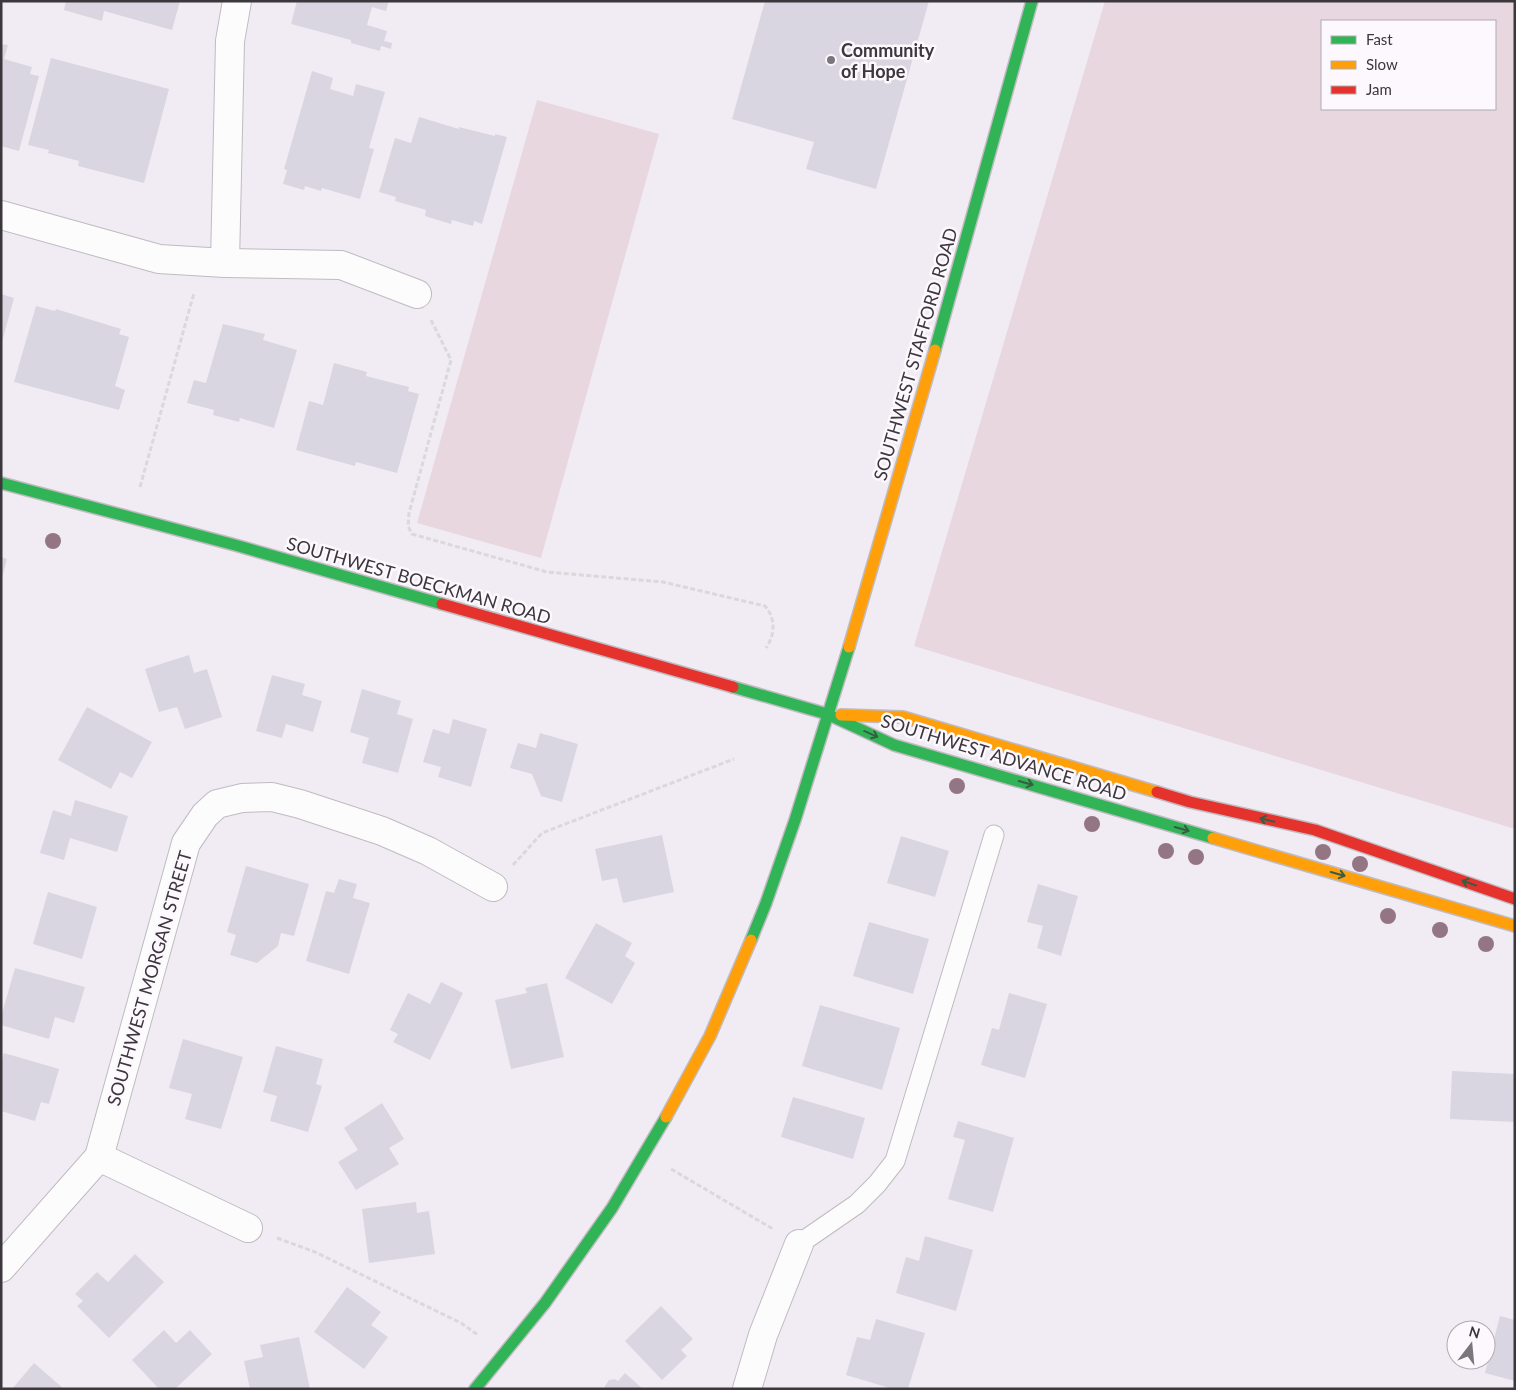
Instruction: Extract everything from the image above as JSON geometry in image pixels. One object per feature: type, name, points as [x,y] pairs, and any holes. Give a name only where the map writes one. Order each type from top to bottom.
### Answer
[{"type":"main road","name":"SOUTHWEST STAFFORD ROAD","points":[[475,1389],[564,1278],[612,1208],[645,1153],[678,1097],[710,1036],[766,903],[849,650],[975,210],[1032,1]]},
{"type":"main road","name":"SOUTHWEST BOECKMAN ROAD","points":[[1,483],[235,545],[827,714]]},
{"type":"main road","name":"SOUTHWEST ADVANCE ROAD","points":[[827,714],[903,717],[1190,802],[1315,830],[1515,899]]},
{"type":"main road","name":"SOUTHWEST ADVANCE ROAD","points":[[827,714],[894,745],[1515,926]]},
{"type":"street","points":[[225,263],[230,41],[237,1]]},
{"type":"street","points":[[1,215],[159,259],[225,263],[341,265],[417,294]]},
{"type":"street","name":"SOUTHWEST MORGAN STREET","points":[[1,1268],[99,1157],[186,843],[205,815],[218,804],[242,798],[272,797],[300,804],[382,830],[428,851],[493,887]]},
{"type":"street","points":[[99,1157],[248,1228]]},
{"type":"street","points":[[747,1389],[763,1335],[799,1244]]},
{"type":"lane","points":[[799,1244],[857,1204],[877,1184],[895,1161],[994,835]]},
{"type":"path","points":[[132,518],[194,293]]},
{"type":"path","points":[[417,294],[451,360],[409,513],[408,526],[412,534],[548,572],[663,582],[765,606],[771,613],[773,628],[771,641],[766,648]]},
{"type":"path","points":[[493,887],[542,833],[734,759]]},
{"type":"path","points":[[645,1153],[799,1244]]},
{"type":"path","points":[[248,1228],[315,1252],[461,1323],[504,1354]]},
{"type":"shaded area","points":[[1105,1],[1515,1],[1515,829],[914,646]]},
{"type":"shaded area","points":[[537,100],[659,134],[541,558],[417,523]]},
{"type":"building","points":[[66,1],[180,1],[172,30],[104,11],[102,21],[64,10]]},
{"type":"building","points":[[297,1],[389,1],[386,11],[372,7],[367,25],[387,31],[384,41],[392,43],[391,49],[381,46],[380,51],[351,43],[351,40],[291,24]]},
{"type":"building","name":"Community of Hope","points":[[765,1],[929,1],[876,189],[806,169],[814,142],[732,119]]},
{"type":"building","points":[[1,44],[8,45],[4,59],[32,67],[30,74],[39,76],[19,151],[1,146]]},
{"type":"building","points":[[51,58],[169,89],[144,183],[78,166],[79,161],[48,153],[49,150],[28,145]]},
{"type":"building","points":[[312,71],[333,78],[330,89],[353,96],[356,84],[385,92],[369,148],[374,149],[360,199],[322,188],[321,191],[305,186],[304,190],[283,184],[287,170],[284,169]]},
{"type":"building","points":[[419,117],[459,129],[459,127],[507,137],[482,224],[474,221],[473,226],[452,220],[451,224],[425,216],[426,210],[395,201],[396,197],[379,192],[395,138],[411,143]]},
{"type":"building","points":[[1,294],[14,298],[2,342],[1,342]]},
{"type":"building","points":[[36,306],[55,311],[56,309],[121,329],[119,334],[129,337],[115,386],[125,390],[119,410],[14,382]]},
{"type":"building","points":[[223,324],[265,334],[263,340],[297,350],[274,428],[240,418],[239,422],[213,415],[214,410],[187,403],[194,380],[206,383]]},
{"type":"building","points":[[334,363],[367,372],[366,376],[409,387],[408,391],[419,394],[397,473],[356,462],[355,466],[296,450],[309,401],[323,405]]},
{"type":"building","points":[[1,557],[7,559],[2,578],[1,578]]},
{"type":"building","points":[[189,655],[194,673],[207,669],[222,717],[185,729],[177,707],[159,712],[145,669]]},
{"type":"building","points":[[272,675],[305,684],[302,695],[322,701],[313,732],[286,724],[282,738],[256,731]]},
{"type":"building","points":[[362,689],[401,701],[397,714],[413,719],[398,773],[362,763],[369,738],[350,732]]},
{"type":"building","points":[[87,707],[152,742],[132,778],[120,772],[111,789],[58,760]]},
{"type":"building","points":[[453,719],[487,729],[471,787],[438,777],[441,767],[423,762],[433,729],[449,734]]},
{"type":"building","points":[[540,733],[578,744],[562,802],[541,796],[532,774],[510,768],[518,743],[536,748]]},
{"type":"building","points":[[75,800],[128,816],[117,852],[70,838],[64,860],[40,853],[53,810],[71,816]]},
{"type":"building","points":[[662,835],[674,892],[623,903],[617,878],[602,881],[595,849]]},
{"type":"building","points":[[901,836],[949,851],[935,897],[887,883]]},
{"type":"building","points":[[246,866],[309,884],[294,936],[281,933],[278,946],[257,963],[230,955],[236,935],[227,932]]},
{"type":"building","points":[[339,879],[357,884],[353,898],[370,903],[349,974],[306,961],[326,891],[334,893]]},
{"type":"building","points":[[1038,884],[1078,896],[1061,956],[1037,948],[1043,926],[1027,922]]},
{"type":"building","points":[[48,892],[97,907],[82,959],[33,944]]},
{"type":"building","points":[[869,922],[929,939],[913,994],[853,976]]},
{"type":"building","points":[[596,923],[632,943],[625,956],[635,963],[612,1004],[565,978]]},
{"type":"building","points":[[15,968],[85,987],[74,1023],[55,1017],[49,1039],[1,1025],[1,1017]]},
{"type":"building","points":[[441,982],[463,993],[430,1060],[393,1042],[398,1034],[390,1030],[408,993],[430,1004]]},
{"type":"building","points":[[547,983],[564,1057],[511,1069],[495,1000],[527,993],[525,988]]},
{"type":"building","points":[[1009,993],[1047,1004],[1025,1078],[981,1065],[992,1028],[999,1030]]},
{"type":"building","points":[[820,1005],[900,1028],[882,1090],[802,1066]]},
{"type":"building","points":[[183,1039],[243,1057],[221,1129],[185,1119],[192,1094],[169,1088]]},
{"type":"building","points":[[276,1046],[323,1059],[316,1084],[322,1086],[308,1132],[270,1121],[277,1096],[263,1092]]},
{"type":"building","points":[[4,1053],[59,1069],[49,1104],[41,1102],[35,1121],[1,1111],[1,1062]]},
{"type":"building","points":[[1452,1071],[1515,1074],[1515,1122],[1450,1119]]},
{"type":"building","points":[[793,1097],[865,1118],[853,1159],[781,1137]]},
{"type":"building","points":[[382,1103],[404,1139],[389,1148],[399,1164],[356,1190],[338,1162],[358,1150],[344,1128]]},
{"type":"building","points":[[958,1121],[1014,1138],[993,1212],[948,1199],[965,1140],[953,1137]]},
{"type":"building","points":[[416,1202],[417,1213],[429,1211],[435,1254],[369,1263],[362,1209]]},
{"type":"building","points":[[925,1236],[973,1250],[956,1311],[896,1293],[906,1257],[919,1261]]},
{"type":"building","points":[[135,1254],[164,1282],[109,1338],[77,1306],[83,1301],[75,1294],[97,1272],[108,1282]]},
{"type":"building","points":[[347,1287],[381,1312],[371,1325],[388,1337],[364,1369],[314,1332]]},
{"type":"building","points":[[661,1306],[693,1339],[681,1350],[687,1356],[662,1380],[625,1341]]},
{"type":"building","points":[[1500,1316],[1515,1320],[1515,1381],[1485,1373],[1486,1370],[1496,1370],[1496,1331]]},
{"type":"building","points":[[876,1319],[925,1333],[908,1389],[893,1389],[846,1375],[857,1337],[870,1340]]},
{"type":"building","points":[[164,1330],[176,1343],[190,1330],[212,1354],[175,1389],[159,1389],[132,1360]]},
{"type":"building","points":[[299,1337],[310,1389],[250,1389],[244,1361],[263,1357],[260,1345]]},
{"type":"building","points":[[34,1363],[64,1389],[12,1389]]},
{"type":"building","points":[[625,1373],[643,1389],[605,1389],[609,1380],[615,1379],[618,1381]]},
{"type":"traffic: fast","points":[[935,350],[1032,1]]},
{"type":"traffic: fast","points":[[1,483],[235,545],[442,604]]},
{"type":"traffic: fast","points":[[751,940],[795,820],[849,647]]},
{"type":"traffic: fast","points":[[733,687],[827,714],[894,745],[1213,838]]},
{"type":"traffic: fast","points":[[475,1389],[545,1303],[612,1208],[666,1117]]},
{"type":"traffic: slow","points":[[849,647],[935,350]]},
{"type":"traffic: slow","points":[[841,715],[903,717],[1157,792]]},
{"type":"traffic: slow","points":[[1213,838],[1515,926]]},
{"type":"traffic: slow","points":[[666,1117],[710,1036],[751,940]]},
{"type":"traffic: jam","points":[[442,604],[733,687]]},
{"type":"traffic: jam","points":[[1157,792],[1190,802],[1315,830],[1515,899]]},
{"type":"place","name":"Community of Hope","points":[[831,60]]}]
